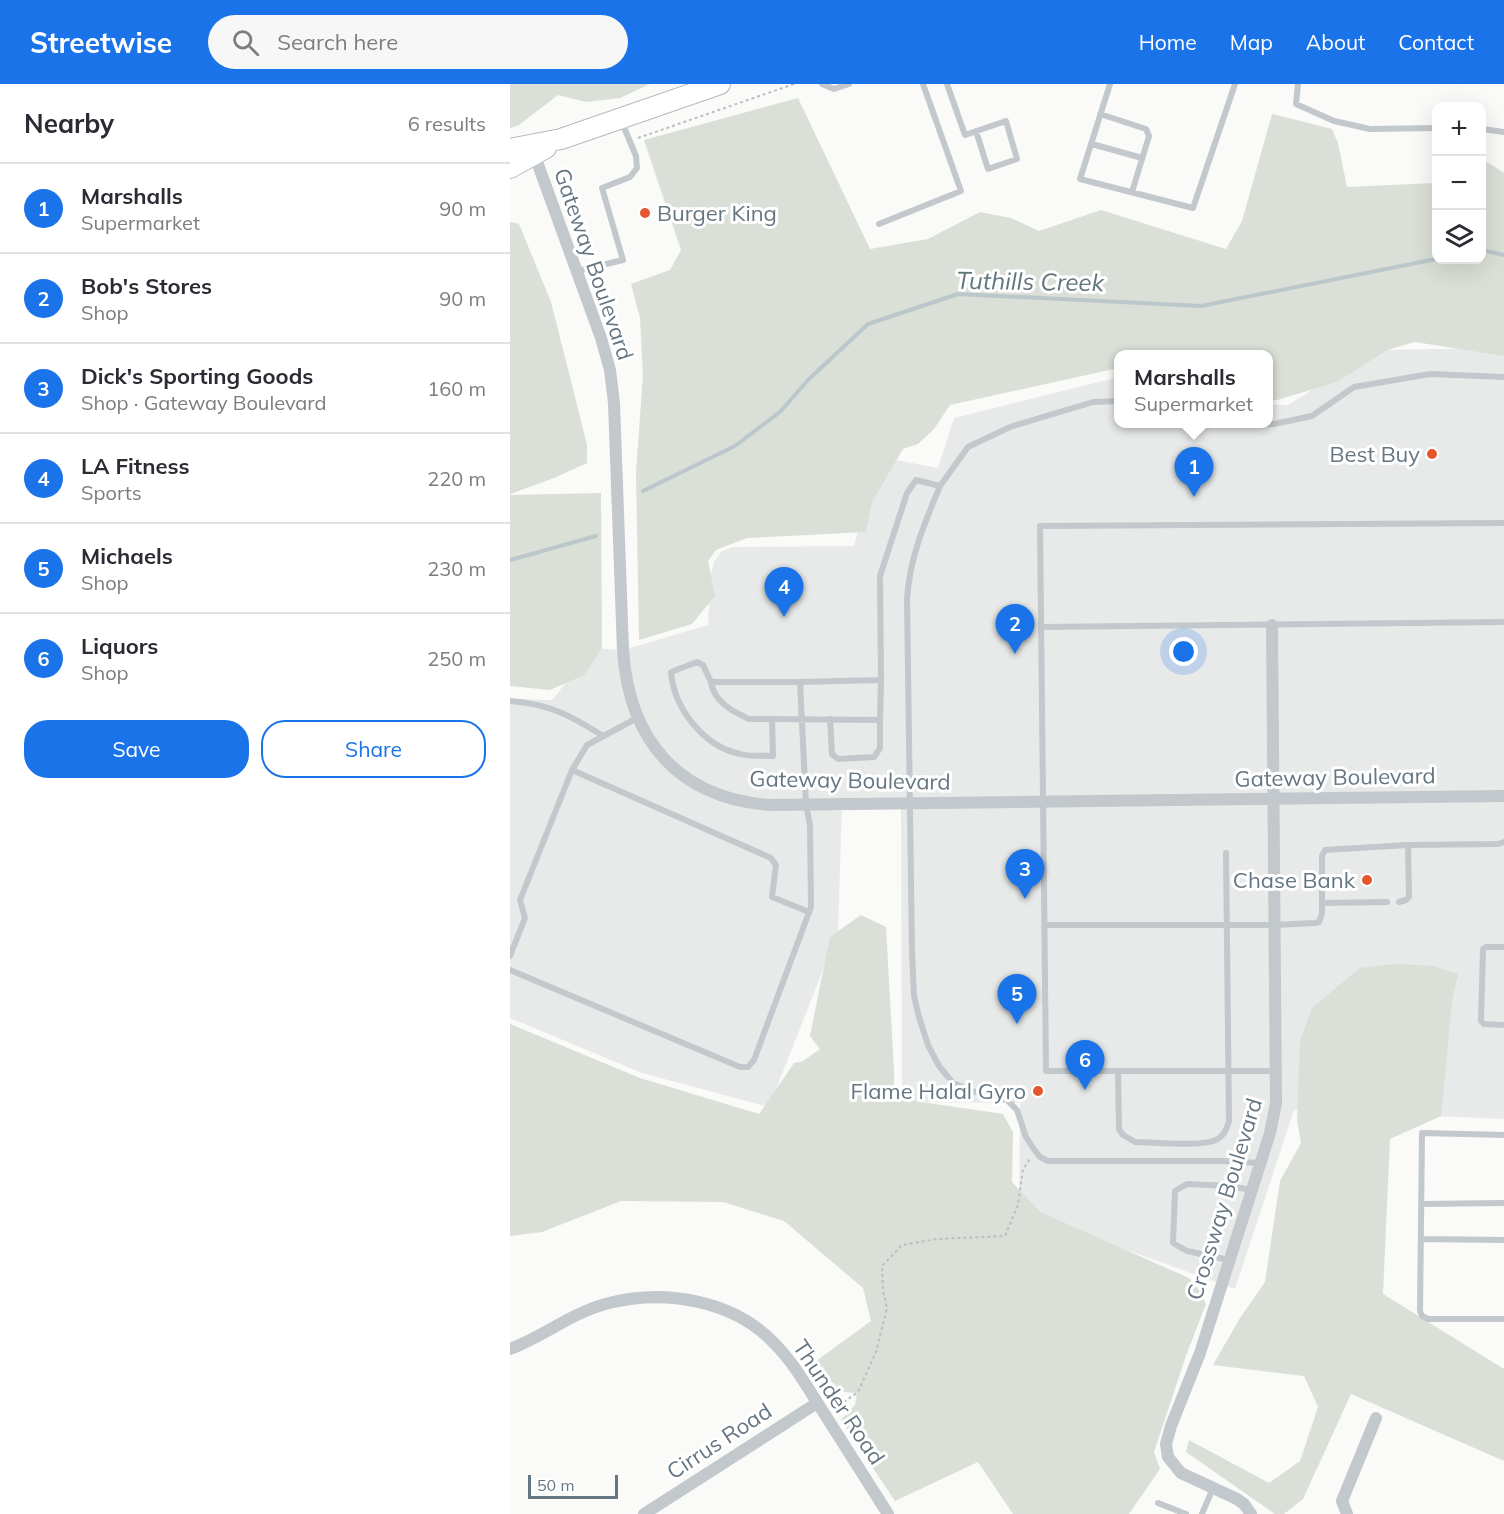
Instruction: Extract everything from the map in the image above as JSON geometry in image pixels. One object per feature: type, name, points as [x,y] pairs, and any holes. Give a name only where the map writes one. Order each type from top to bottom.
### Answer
[{"type":"main road","points":[[510,168],[532,150],[718,84]]},
{"type":"main road","points":[[510,149],[532,150]]},
{"type":"street","name":"Gateway Boulevard","points":[[532,150],[606,354],[612,385],[624,667],[627,685],[637,718],[651,742],[661,755],[684,776],[712,792],[757,804],[1504,796]]},
{"type":"street","name":"Crossway Boulevard","points":[[1251,1514],[1237,1499],[1176,1469],[1168,1457],[1166,1444],[1200,1353],[1275,1112],[1277,1071],[1272,799],[1272,625]]},
{"type":"street","name":"Thunder Road","points":[[510,1349],[554,1329],[581,1312],[608,1303],[631,1299],[660,1297],[697,1301],[732,1314],[749,1323],[774,1342],[794,1367],[888,1514]]},
{"type":"street","name":"Cirrus Road","points":[[644,1514],[817,1403]]},
{"type":"street","points":[[1347,1514],[1342,1501],[1376,1418]]},
{"type":"lane","points":[[822,84],[834,90],[849,84]]},
{"type":"lane","points":[[879,224],[961,191],[922,84]]},
{"type":"lane","points":[[947,84],[965,135],[976,131],[1006,121],[1017,159],[988,169],[976,131]]},
{"type":"lane","points":[[1110,84],[1080,179],[1193,208],[1235,84]]},
{"type":"lane","points":[[1298,84],[1296,104],[1334,121],[1370,129],[1432,128]]},
{"type":"lane","points":[[1100,114],[1146,129],[1149,136],[1132,192]]},
{"type":"lane","points":[[576,271],[623,260],[602,188],[630,177],[637,168],[636,156],[621,118]]},
{"type":"lane","points":[[1486,130],[1504,132]]},
{"type":"lane","points":[[1092,144],[1142,158]]},
{"type":"lane","points":[[1273,424],[1312,416],[1354,387],[1430,374],[1504,377]]},
{"type":"lane","points":[[1114,401],[1093,402],[1010,427],[968,447],[940,486],[920,534],[909,572],[907,599],[914,996],[928,1045],[939,1066],[952,1083],[975,1092],[995,1095],[1007,1100],[1017,1110],[1026,1137],[1036,1152],[1048,1161],[1260,1163]]},
{"type":"lane","points":[[830,719],[832,754],[838,759],[874,757],[879,747],[880,720],[880,576],[907,492],[916,480],[940,486]]},
{"type":"lane","points":[[1277,1071],[1046,1071],[1040,526],[1504,523]]},
{"type":"lane","points":[[1042,627],[1504,622]]},
{"type":"lane","points":[[772,719],[773,756],[740,754],[725,748],[705,735],[688,718],[680,704],[671,672],[697,662],[703,665],[711,682],[712,691],[723,704],[749,719],[772,719],[802,719],[830,719],[880,720]]},
{"type":"lane","points":[[711,682],[881,680]]},
{"type":"lane","points":[[510,970],[740,1067],[748,1067],[754,1060],[811,907],[810,825],[806,804],[800,682]]},
{"type":"lane","points":[[510,700],[543,705],[603,735]]},
{"type":"lane","points":[[510,956],[525,918],[520,900],[572,770],[587,745],[637,718]]},
{"type":"lane","points":[[572,770],[771,858],[776,865],[772,897],[809,912]]},
{"type":"lane","points":[[1046,925],[1275,925],[1319,922],[1322,903],[1322,856],[1325,850],[1504,842]]},
{"type":"lane","points":[[1399,902],[1409,897],[1408,845]]},
{"type":"lane","points":[[1118,1071],[1118,1121],[1123,1135],[1135,1142],[1201,1143],[1216,1139],[1227,1129],[1229,1121],[1226,853]]},
{"type":"lane","points":[[1322,903],[1387,902]]},
{"type":"lane","points":[[1504,947],[1483,949],[1481,1021],[1484,1024],[1504,1025]]},
{"type":"lane","points":[[1504,1135],[1422,1133],[1421,1204],[1422,1316],[1428,1319],[1504,1319]]},
{"type":"lane","points":[[1229,1260],[1187,1251],[1173,1244],[1175,1191],[1187,1184],[1251,1190]]},
{"type":"lane","points":[[1421,1204],[1504,1203]]},
{"type":"lane","points":[[1421,1239],[1504,1240]]},
{"type":"lane","points":[[1202,1514],[1213,1487]]},
{"type":"lane","points":[[1158,1503],[1186,1514]]},
{"type":"path","points":[[638,138],[794,84]]},
{"type":"path","points":[[834,1409],[858,1392],[876,1352],[887,1308],[883,1290],[882,1266],[902,1245],[937,1239],[1005,1236],[1018,1205],[1023,1169],[1036,1152]]},
{"type":"shaded area","points":[[510,84],[650,84],[620,98],[586,102],[558,95],[519,125],[510,128]]},
{"type":"shaded area","points":[[798,98],[870,249],[928,239],[980,212],[1011,218],[1039,231],[1101,210],[1226,249],[1242,221],[1272,114],[1332,129],[1338,143],[1347,187],[1432,183],[1432,264],[1486,264],[1486,162],[1504,173],[1504,356],[1415,342],[1387,350],[1337,382],[1273,400],[1273,350],[1114,350],[1114,369],[950,405],[934,429],[918,444],[903,449],[872,502],[866,532],[747,538],[716,550],[708,561],[715,596],[692,624],[639,640],[636,472],[643,375],[640,318],[631,284],[670,270],[681,250],[644,140]]},
{"type":"shaded area","points":[[510,222],[519,224],[551,302],[587,445],[587,463],[510,494]]},
{"type":"shaded area","points":[[1504,348],[1504,1119],[1294,1110],[1235,1289],[1019,1211],[1020,1103],[902,1102],[901,804],[842,804],[838,932],[769,1107],[642,1073],[510,1018],[510,699],[552,700],[594,648],[623,650],[708,625],[710,577],[714,562],[722,551],[733,547],[854,546],[880,457],[938,468],[954,418],[1114,378],[1114,428],[1273,428],[1273,405],[1288,405],[1375,350]]},
{"type":"shaded area","points":[[601,493],[602,648],[584,675],[550,690],[510,686],[510,495]]},
{"type":"shaded area","points":[[861,915],[886,927],[894,1098],[1003,1114],[1013,1132],[1012,1182],[1040,1212],[1189,1278],[1199,1290],[1206,1304],[1154,1452],[1160,1469],[1129,1514],[1013,1514],[978,1462],[895,1501],[841,1420],[855,1405],[857,1393],[843,1392],[812,1364],[871,1321],[863,1288],[784,1221],[723,1202],[621,1201],[542,1232],[510,1236],[510,1024],[640,1078],[759,1114],[794,1063],[803,1061],[820,1049],[810,1036],[830,937]]},
{"type":"shaded area","points":[[1396,964],[1433,966],[1458,974],[1452,1002],[1441,1116],[1390,1139],[1383,1294],[1504,1369],[1504,1461],[1351,1394],[1303,1499],[1284,1514],[1275,1514],[1186,1452],[1189,1440],[1269,1483],[1300,1461],[1318,1407],[1304,1376],[1213,1365],[1240,1318],[1265,1282],[1280,1181],[1301,1143],[1297,1120],[1300,1041],[1312,1008],[1360,968]]},
{"type":"waterway","name":"Tuthills Creek","points":[[1486,251],[1504,255]]},
{"type":"waterway","name":"Tuthills Creek","points":[[643,491],[735,446],[780,412],[808,380],[868,324],[958,294],[1201,306],[1432,260]]},
{"type":"waterway","name":"Tuthills Creek","points":[[510,560],[596,536]]},
{"type":"place","name":"Burger King","points":[[645,213]]},
{"type":"place","name":"Best Buy","points":[[1432,454]]},
{"type":"place","name":"Marshalls","points":[[1194,497]]},
{"type":"place","name":"LA Fitness","points":[[784,617]]},
{"type":"place","name":"Bob's Stores","points":[[1015,654]]},
{"type":"place","name":"Chase Bank","points":[[1367,880]]},
{"type":"place","name":"Dick's Sporting Goods","points":[[1025,899]]},
{"type":"place","name":"Michaels","points":[[1017,1024]]},
{"type":"place","name":"Liquors","points":[[1085,1090]]},
{"type":"place","name":"Flame Halal Gyro","points":[[1038,1091]]}]
